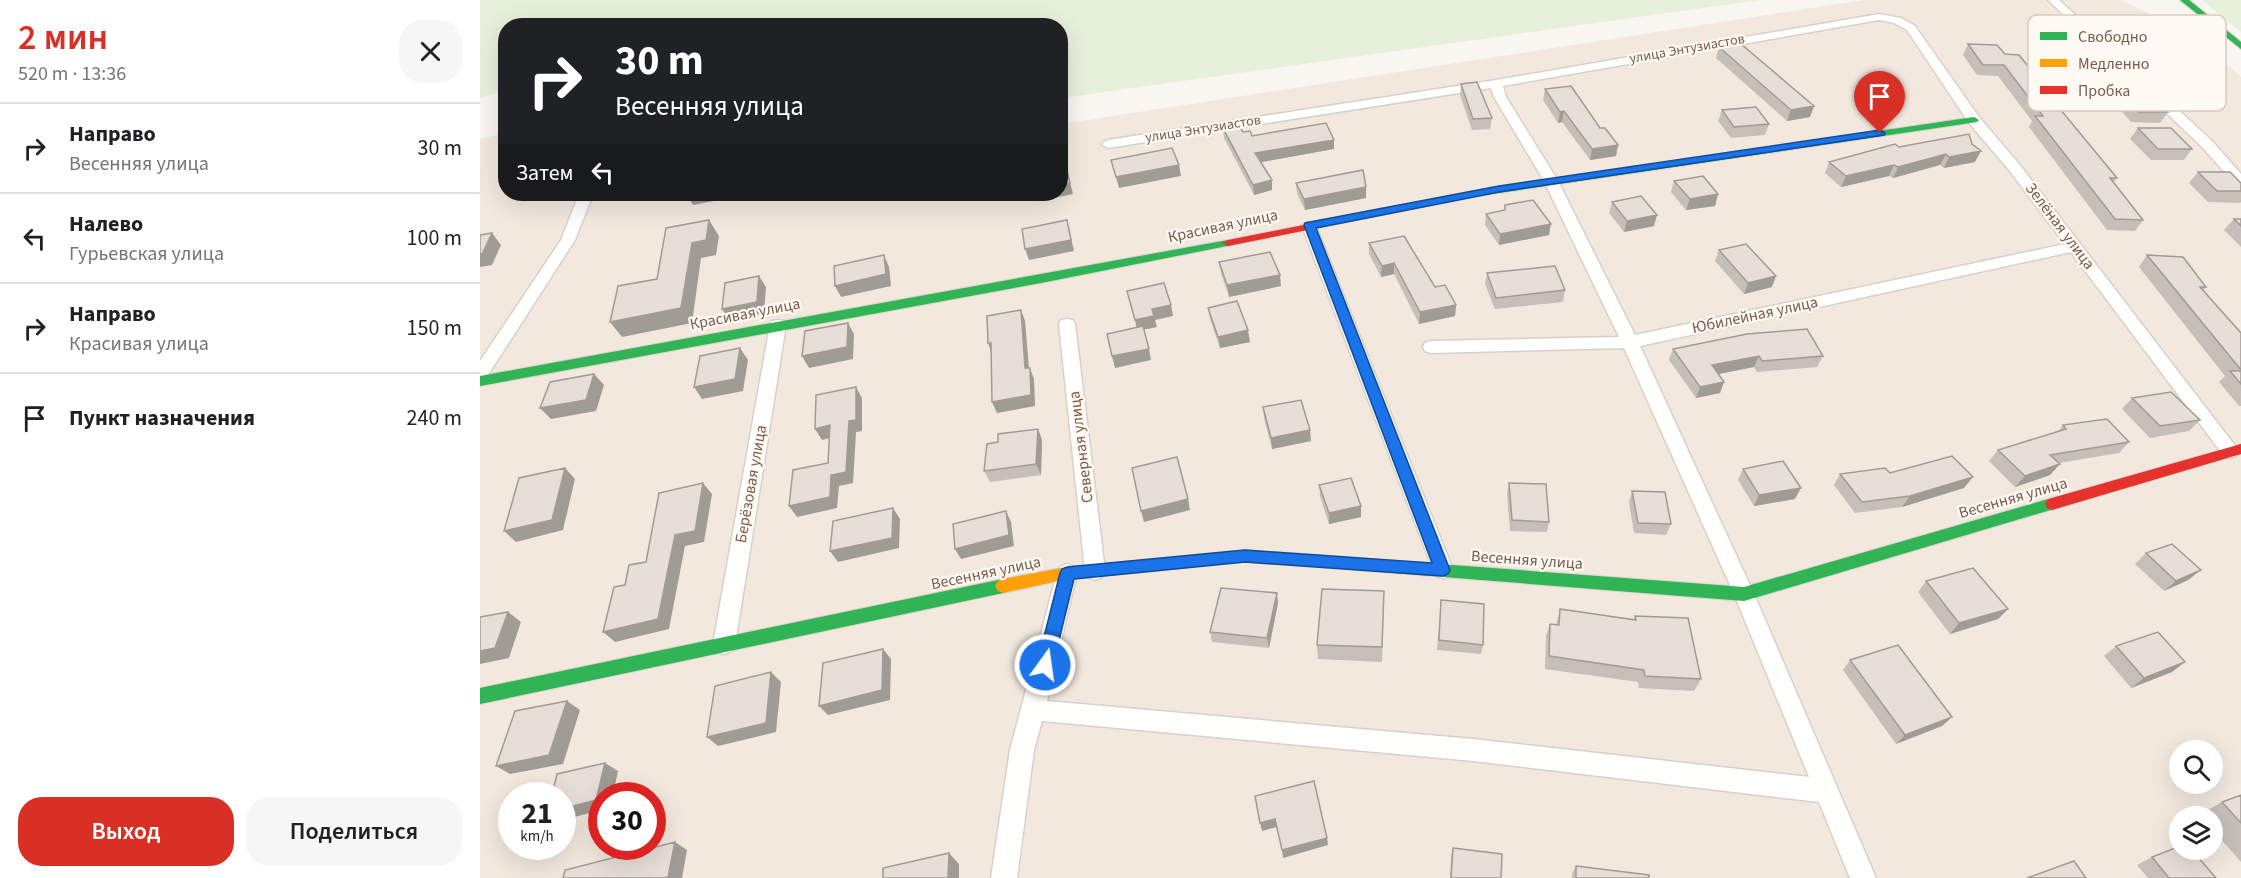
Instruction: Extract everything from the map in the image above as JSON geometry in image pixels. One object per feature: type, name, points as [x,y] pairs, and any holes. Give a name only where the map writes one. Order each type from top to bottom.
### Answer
[{"type":"street","points":[[2053,0],[2069,15]]},
{"type":"street","points":[[2184,0],[2203,15]]},
{"type":"street","name":"улица Энтузиастов","points":[[1108,144],[1496,84],[1879,16]]},
{"type":"street","name":"Зелёная улица","points":[[1879,16],[1897,20],[1911,28],[1974,120],[2014,167],[2236,450]]},
{"type":"street","points":[[2226,34],[2241,46]]},
{"type":"street","points":[[1496,84],[1500,97],[1551,182],[1630,342],[1744,594],[1863,878]]},
{"type":"street","points":[[2172,111],[2207,144],[2241,182]]},
{"type":"street","name":"Красивая улица","points":[[480,381],[778,325],[1079,273],[1309,225],[1551,182],[1974,120]]},
{"type":"street","points":[[480,374],[568,240],[583,201]]},
{"type":"street","points":[[1309,225],[1443,570]]},
{"type":"street","name":"Юбилейная улица","points":[[1431,347],[1630,342],[2075,247]]},
{"type":"street","name":"Северная улица","points":[[1067,324],[1095,571]]},
{"type":"street","name":"Берёзовая улица","points":[[724,644],[778,325]]},
{"type":"street","name":"Весенняя улица","points":[[480,696],[1067,573],[1245,556],[1744,594],[2236,450]]},
{"type":"street","points":[[1004,878],[1022,750],[1067,573]]},
{"type":"street","points":[[1034,710],[1473,750],[1827,791]]},
{"type":"shaded area","points":[[1864,0],[2120,0],[2152,15],[2028,15],[2028,111],[2226,111],[2226,64],[2241,77],[2241,878],[480,878],[480,139],[498,135],[498,201],[1068,201],[1068,123]]},
{"type":"green space","points":[[480,0],[1760,0],[1068,97],[1068,18],[498,18],[498,92],[480,98]]},
{"type":"green space","points":[[2201,0],[2241,0],[2241,32],[2226,20],[2226,15],[2220,15]]},
{"type":"building","points":[[1734,38],[1814,106],[1791,110],[1719,47],[1727,39]]},
{"type":"building","points":[[1968,44],[1997,45],[2005,54],[2019,55],[2028,66],[2028,96],[2004,65],[1983,65]]},
{"type":"building","points":[[1477,82],[1492,118],[1473,119],[1461,84]]},
{"type":"building","points":[[1571,86],[1600,128],[1605,128],[1618,145],[1592,149],[1564,111],[1560,112],[1545,89]]},
{"type":"building","points":[[1756,107],[1769,124],[1734,127],[1722,110]]},
{"type":"building","points":[[2039,111],[2062,111],[2117,178],[2110,178],[2143,220],[2115,219],[2035,116],[2043,116]]},
{"type":"building","points":[[2137,111],[2168,112],[2138,112]]},
{"type":"building","points":[[1236,121],[1243,132],[1250,131],[1252,136],[1326,123],[1334,140],[1255,153],[1272,180],[1253,185],[1223,128]]},
{"type":"building","points":[[2138,128],[2171,128],[2192,149],[2158,149]]},
{"type":"building","points":[[1969,134],[1972,144],[1981,151],[1949,157],[1946,154],[1898,167],[1894,165],[1846,176],[1829,162],[1895,144],[1899,147]]},
{"type":"building","points":[[1172,148],[1179,165],[1116,177],[1111,160]]},
{"type":"building","points":[[1363,170],[1366,187],[1304,199],[1296,183]]},
{"type":"building","points":[[2198,172],[2230,172],[2241,183],[2241,191],[2217,191]]},
{"type":"building","points":[[1703,176],[1718,194],[1690,199],[1674,181]]},
{"type":"building","points":[[1641,196],[1657,215],[1627,221],[1612,202]]},
{"type":"building","points":[[1533,200],[1551,224],[1500,234],[1486,214],[1505,210],[1505,205]]},
{"type":"building","points":[[2234,219],[2241,219],[2241,226]]},
{"type":"building","points":[[709,220],[706,240],[692,243],[681,308],[610,322],[618,286],[657,279],[666,228]]},
{"type":"building","points":[[1067,220],[1071,240],[1025,249],[1022,229]]},
{"type":"building","points":[[492,233],[482,254],[480,254],[480,235]]},
{"type":"building","points":[[1404,236],[1435,287],[1445,285],[1456,305],[1420,312],[1394,263],[1382,266],[1369,243]]},
{"type":"building","points":[[1746,244],[1776,276],[1748,283],[1719,250]]},
{"type":"building","points":[[1270,252],[1280,275],[1227,285],[1219,262]]},
{"type":"building","points":[[884,255],[886,274],[835,286],[834,266]]},
{"type":"building","points":[[2147,255],[2183,257],[2206,287],[2200,287],[2241,333],[2241,370]]},
{"type":"building","points":[[1555,266],[1565,290],[1496,298],[1487,273]]},
{"type":"building","points":[[759,276],[757,302],[722,309],[725,283]]},
{"type":"building","points":[[1164,283],[1171,305],[1152,309],[1154,316],[1135,320],[1127,291]]},
{"type":"building","points":[[1237,301],[1248,330],[1218,337],[1208,308]]},
{"type":"building","points":[[1021,310],[1025,368],[1030,368],[1031,395],[992,402],[991,343],[988,343],[987,316]]},
{"type":"building","points":[[848,323],[847,347],[802,356],[805,331]]},
{"type":"building","points":[[1143,326],[1149,349],[1112,356],[1107,334]]},
{"type":"building","points":[[1807,329],[1823,356],[1762,361],[1759,356],[1712,365],[1724,382],[1700,387],[1673,349],[1747,334]]},
{"type":"building","points":[[740,348],[735,379],[694,387],[700,356]]},
{"type":"building","points":[[2230,371],[2241,371],[2241,384]]},
{"type":"building","points":[[594,374],[586,400],[540,408],[550,382]]},
{"type":"building","points":[[856,387],[856,420],[849,421],[846,472],[831,475],[830,497],[789,506],[793,470],[828,463],[830,425],[815,429],[816,395]]},
{"type":"building","points":[[2171,392],[2200,420],[2160,426],[2132,398]]},
{"type":"building","points":[[1301,400],[1310,430],[1271,438],[1263,407]]},
{"type":"building","points":[[2107,419],[2129,442],[2050,455],[2060,464],[2025,476],[1998,450],[2066,429],[2063,425]]},
{"type":"building","points":[[1038,429],[1036,464],[984,471],[987,444],[998,442],[998,434]]},
{"type":"building","points":[[1952,456],[1973,477],[1910,496],[1862,502],[1840,474],[1885,468],[1890,473]]},
{"type":"building","points":[[1177,457],[1188,499],[1141,511],[1132,468]]},
{"type":"building","points":[[1783,461],[1801,488],[1759,495],[1743,469]]},
{"type":"building","points":[[565,468],[552,520],[504,531],[519,478]]},
{"type":"building","points":[[1351,478],[1361,506],[1329,513],[1319,485]]},
{"type":"building","points":[[703,483],[695,531],[675,535],[658,619],[603,632],[614,587],[625,585],[629,565],[646,562],[659,493]]},
{"type":"building","points":[[1509,483],[1546,484],[1549,522],[1512,520]]},
{"type":"building","points":[[1632,491],[1665,492],[1671,524],[1638,523]]},
{"type":"building","points":[[893,508],[892,538],[830,551],[833,521]]},
{"type":"building","points":[[1006,511],[1009,535],[955,549],[953,524]]},
{"type":"building","points":[[2172,544],[2201,570],[2176,581],[2146,553]]},
{"type":"building","points":[[1973,568],[2008,609],[1959,623],[1926,581]]},
{"type":"building","points":[[1221,588],[1277,593],[1267,638],[1210,632]]},
{"type":"building","points":[[1322,589],[1384,591],[1382,647],[1317,645]]},
{"type":"building","points":[[1441,600],[1484,604],[1483,645],[1439,640]]},
{"type":"building","points":[[1560,609],[1636,620],[1635,616],[1688,618],[1701,679],[1645,676],[1644,670],[1549,656],[1550,624],[1559,625]]},
{"type":"building","points":[[508,612],[495,648],[480,651],[480,617]]},
{"type":"building","points":[[2158,632],[2185,662],[2144,678],[2116,646]]},
{"type":"building","points":[[1898,645],[1952,717],[1905,735],[1850,660]]},
{"type":"building","points":[[883,649],[882,690],[819,706],[823,663]]},
{"type":"building","points":[[771,672],[766,723],[707,737],[715,686]]},
{"type":"building","points":[[567,701],[549,755],[496,766],[515,711]]},
{"type":"building","points":[[605,763],[600,782],[588,782],[588,802],[576,805],[576,782],[555,782],[557,774]]},
{"type":"building","points":[[1314,781],[1327,838],[1282,850],[1275,819],[1260,823],[1255,796]]},
{"type":"building","points":[[2241,795],[2241,823],[2222,802]]},
{"type":"building","points":[[675,842],[668,877],[563,878],[565,870],[604,860],[666,860],[666,844]]},
{"type":"building","points":[[1453,848],[1502,854],[1501,878],[1451,878]]},
{"type":"building","points":[[2169,850],[2169,860],[2200,860],[2216,878],[2169,878],[2152,857]]},
{"type":"building","points":[[949,853],[948,878],[883,878],[883,868]]},
{"type":"building","points":[[2074,861],[2086,878],[2027,878]]},
{"type":"building","points":[[1576,866],[1649,875],[1649,878],[1576,878]]},
{"type":"traffic: fast","points":[[2184,0],[2203,15]]},
{"type":"traffic: fast","points":[[2226,34],[2241,46]]},
{"type":"traffic: fast","points":[[1479,193],[1974,120]]},
{"type":"traffic: fast","points":[[480,381],[1228,243]]},
{"type":"traffic: fast","points":[[1305,560],[1744,594],[2052,504]]},
{"type":"traffic: fast","points":[[480,696],[1003,586]]},
{"type":"traffic: slow","points":[[1003,586],[1067,573],[1245,556],[1305,560]]},
{"type":"traffic: jam","points":[[1228,243],[1479,193]]},
{"type":"traffic: jam","points":[[2052,504],[2241,449]]},
{"type":"route","points":[[1045,665],[1067,573],[1245,556],[1443,570],[1309,225],[1499,189],[1880,133]]}]
